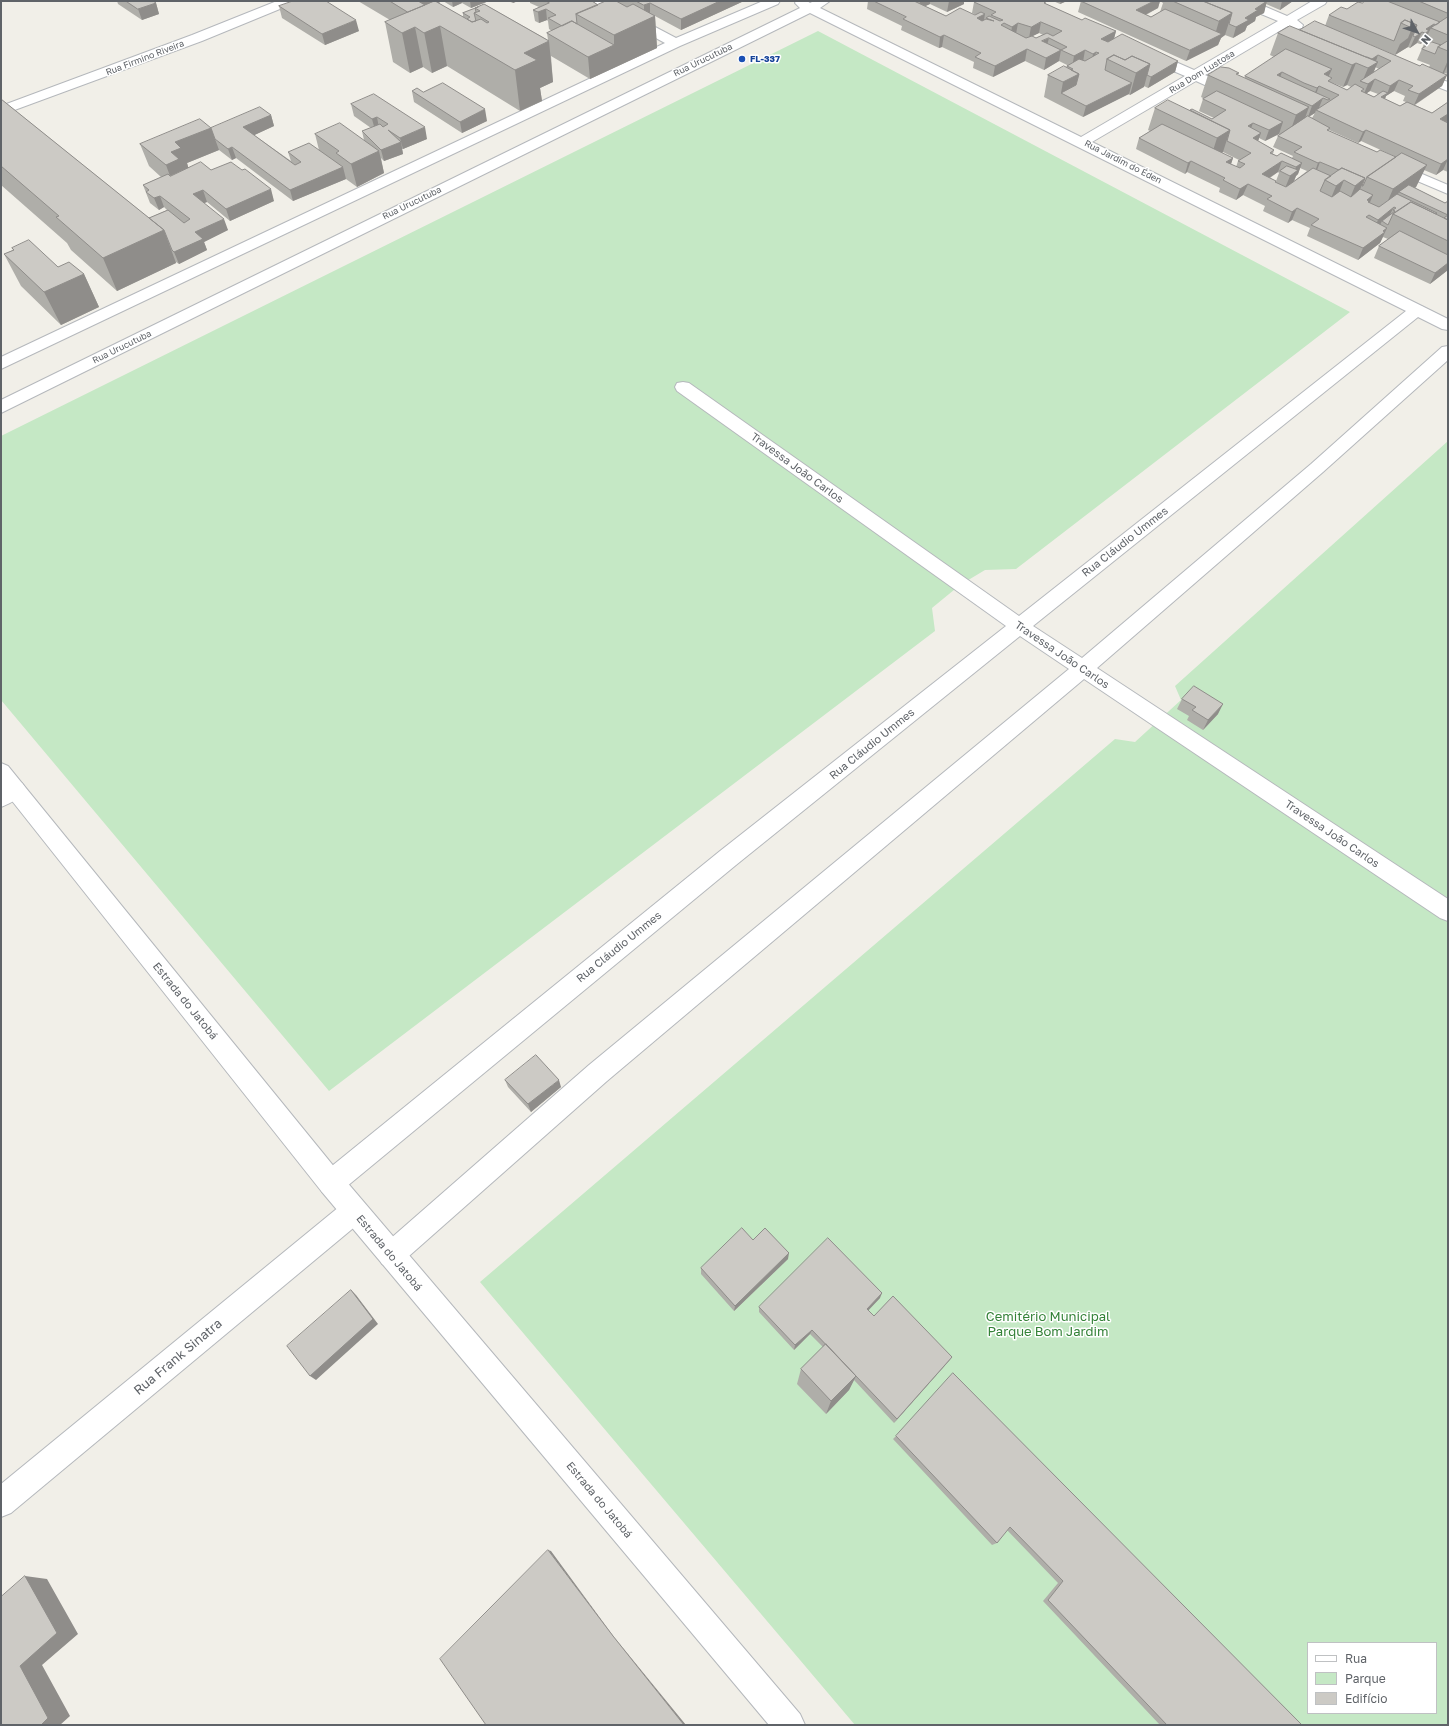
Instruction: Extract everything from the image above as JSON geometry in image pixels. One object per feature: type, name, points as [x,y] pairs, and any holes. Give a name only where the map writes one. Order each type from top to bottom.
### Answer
[{"type":"street","name":"Rua Firmino Riveira","points":[[1,111],[197,38],[288,1]]},
{"type":"street","points":[[597,1],[675,43]]},
{"type":"street","points":[[1,364],[675,43],[774,1]]},
{"type":"street","points":[[1241,1],[1310,30]]},
{"type":"street","name":"Rua Dom Lustosa","points":[[1083,142],[1321,1]]},
{"type":"street","name":"Rua Jardim do Éden","points":[[810,3],[1417,310],[1446,321]]},
{"type":"street","name":"Rua Urucutuba","points":[[1,407],[810,3]]},
{"type":"street","points":[[1138,50],[1247,99]]},
{"type":"street","points":[[1404,69],[1448,87]]},
{"type":"street","points":[[1383,161],[1448,190]]},
{"type":"street","name":"Rua Cláudio Ummes","points":[[331,1183],[728,858],[1417,310]]},
{"type":"street","points":[[391,1255],[598,1073],[1082,669],[1317,468],[1448,351]]},
{"type":"street","name":"Travessa João Carlos","points":[[683,387],[1018,626],[1448,911]]},
{"type":"street","name":"Estrada do Jatobá","points":[[6,786],[354,1212],[789,1725]]},
{"type":"street","name":"Rua Frank Sinatra","points":[[1,1503],[354,1212]]},
{"type":"green space","points":[[818,31],[1350,312],[1016,569],[985,570],[960,585],[932,608],[935,631],[329,1091],[1,700],[1,436]]},
{"type":"green space","name":"Cemitério Municipal Parque Bom Jardim","points":[[1448,441],[1448,1725],[855,1725],[480,1282],[1115,739],[1135,742],[1181,700],[1175,686]]},
{"type":"building","points":[[126,1],[153,1],[156,3],[138,9]]},
{"type":"building","points":[[293,1],[326,1],[356,20],[322,34],[279,6]]},
{"type":"building","points":[[390,1],[418,1],[425,5],[408,12]]},
{"type":"building","points":[[435,1],[472,22],[481,19],[487,23],[489,22],[474,13],[480,11],[475,8],[484,4],[549,41],[524,53],[537,60],[515,70],[440,26],[424,33],[415,27],[402,33],[385,22]]},
{"type":"building","points":[[546,1],[592,1],[598,5],[576,14],[577,24],[572,21],[562,26],[548,18],[556,15],[546,9],[538,12],[533,10],[549,3]]},
{"type":"building","points":[[606,1],[616,1],[627,7],[633,4],[655,16],[614,35],[576,14]]},
{"type":"building","points":[[636,1],[720,1],[681,19],[650,3],[644,5]]},
{"type":"building","points":[[874,1],[914,1],[946,16],[960,8],[975,15],[981,12],[985,14],[977,18],[982,21],[986,19],[994,21],[986,18],[989,16],[1000,21],[1003,20],[991,15],[996,12],[974,2],[1046,1],[1044,3],[1082,20],[1085,18],[1116,31],[1101,39],[1108,42],[1122,34],[1178,61],[1151,77],[1147,75],[1150,64],[1132,56],[1125,60],[1114,55],[1107,59],[1105,70],[1132,83],[1086,106],[1061,93],[1076,85],[1079,74],[1067,66],[1079,59],[1085,61],[1099,53],[1096,52],[1093,54],[1085,50],[1074,56],[1061,50],[1046,58],[1027,49],[995,66],[975,57],[981,53],[944,35],[940,37],[903,19],[906,17]],"holes":[[[1041,22],[1062,31],[1053,36],[1047,33],[1036,38],[1032,36],[1026,38],[1001,25],[1004,23],[1012,27],[1018,23],[1031,27]],[[1049,38],[1067,47],[1061,50],[1042,41]]]},
{"type":"building","points":[[1081,1],[1154,1],[1136,10],[1151,17],[1165,9],[1222,34],[1190,50]]},
{"type":"building","points":[[1173,1],[1203,1],[1232,13],[1219,21]]},
{"type":"building","points":[[1203,1],[1267,1],[1255,9],[1258,10],[1245,18],[1249,20],[1236,27],[1229,24],[1232,13]]},
{"type":"building","points":[[1365,1],[1387,1],[1440,22],[1426,29],[1429,31],[1425,33],[1422,32],[1415,37],[1413,36],[1417,25],[1405,20],[1401,23],[1394,41],[1329,15],[1341,7],[1347,9],[1358,2],[1362,3]]},
{"type":"building","points":[[1419,1],[1448,1],[1448,13]]},
{"type":"building","points":[[475,8],[476,12],[474,13],[476,21],[472,22],[467,19],[470,17],[463,13]]},
{"type":"building","points":[[1448,17],[1448,35],[1431,28]]},
{"type":"building","points":[[1405,20],[1417,25],[1412,28],[1401,23]]},
{"type":"building","points":[[572,21],[614,45],[588,57],[547,33]]},
{"type":"building","points":[[1315,21],[1420,66],[1422,64],[1447,75],[1419,94],[1408,90],[1413,86],[1399,80],[1390,86],[1375,79],[1368,84],[1360,81],[1391,61],[1378,55],[1372,59],[1366,57],[1300,30]]},
{"type":"building","points":[[1290,26],[1378,62],[1368,68],[1356,63],[1352,65],[1278,33]]},
{"type":"building","points":[[1448,41],[1448,51],[1438,47]]},
{"type":"building","points":[[1432,42],[1441,45],[1438,47],[1435,54],[1422,49]]},
{"type":"building","points":[[1286,49],[1332,69],[1324,74],[1332,78],[1328,81],[1347,90],[1355,84],[1364,89],[1361,91],[1374,97],[1383,91],[1388,93],[1381,97],[1400,106],[1407,102],[1432,113],[1448,102],[1448,114],[1440,119],[1448,123],[1448,159],[1441,164],[1366,130],[1363,132],[1316,110],[1339,95],[1319,86],[1317,88],[1282,72],[1277,75],[1330,99],[1328,100],[1323,98],[1312,106],[1245,76]]},
{"type":"building","points":[[1114,55],[1125,60],[1132,56],[1150,64],[1136,73],[1107,59]]},
{"type":"building","points":[[1064,66],[1079,74],[1063,82],[1048,75]]},
{"type":"building","points":[[1221,67],[1229,68],[1239,73],[1236,74],[1309,107],[1296,115],[1208,75]]},
{"type":"building","points":[[443,83],[485,109],[460,122],[412,91],[417,88],[423,92]]},
{"type":"building","points":[[1217,91],[1283,122],[1269,130],[1253,123],[1248,126],[1261,133],[1253,138],[1274,150],[1270,153],[1277,156],[1281,153],[1302,163],[1296,167],[1282,161],[1262,174],[1276,181],[1275,182],[1286,187],[1313,168],[1331,176],[1325,180],[1320,191],[1332,197],[1340,191],[1351,197],[1360,189],[1373,195],[1367,200],[1369,201],[1368,202],[1379,207],[1397,194],[1437,213],[1436,214],[1411,202],[1393,214],[1388,225],[1382,221],[1395,211],[1393,210],[1396,208],[1394,207],[1378,220],[1369,215],[1366,217],[1387,228],[1383,231],[1385,232],[1363,248],[1311,225],[1319,219],[1297,208],[1292,212],[1267,199],[1272,196],[1248,184],[1240,189],[1223,180],[1225,178],[1191,161],[1188,163],[1139,138],[1162,124],[1233,158],[1226,162],[1240,168],[1245,164],[1238,161],[1251,153],[1227,141],[1230,130],[1190,110],[1192,109],[1212,119],[1226,110],[1203,99]]},
{"type":"building","points":[[374,94],[425,127],[400,138],[388,130],[401,142],[381,150],[362,131],[380,124],[383,127],[388,124],[377,117],[372,119],[351,104]]},
{"type":"building","points":[[1,99],[164,230],[103,258],[56,217],[59,216],[1,166]]},
{"type":"building","points":[[1168,100],[1230,130],[1217,138],[1155,108]]},
{"type":"building","points":[[260,107],[271,115],[243,127],[295,165],[301,162],[288,152],[309,143],[343,167],[290,190],[232,147],[228,149],[215,139],[211,128]]},
{"type":"building","points":[[1308,116],[1330,128],[1327,130],[1377,152],[1380,150],[1396,157],[1367,177],[1362,186],[1365,178],[1342,168],[1339,170],[1320,162],[1318,163],[1294,152],[1302,147],[1278,136]]},
{"type":"building","points":[[200,119],[211,128],[175,142],[181,148],[171,152],[179,159],[166,165],[140,144]]},
{"type":"building","points":[[340,123],[379,151],[351,164],[336,153],[339,151],[315,134]]},
{"type":"building","points":[[1402,153],[1427,165],[1393,189],[1367,177]]},
{"type":"building","points":[[201,162],[211,170],[231,162],[242,170],[245,169],[271,189],[226,209],[203,190],[193,194],[224,219],[195,232],[203,239],[174,252],[164,230],[149,218],[168,210],[184,223],[190,219],[160,196],[154,198],[146,192],[149,190],[143,185],[168,174],[170,176]]},
{"type":"building","points":[[1287,166],[1298,170],[1290,176],[1280,171]]},
{"type":"building","points":[[1342,168],[1365,178],[1355,186],[1344,180],[1336,186],[1325,180]]},
{"type":"building","points":[[1409,185],[1445,203],[1448,201],[1448,215],[1399,192]]},
{"type":"building","points":[[1411,202],[1448,220],[1448,241],[1393,214]]},
{"type":"building","points":[[1400,231],[1448,255],[1448,263],[1435,273],[1379,246]]},
{"type":"building","points":[[29,240],[58,267],[69,262],[84,274],[44,292],[4,254],[14,250],[12,248]]},
{"type":"building","points":[[1194,686],[1223,704],[1208,720],[1192,710],[1196,707],[1182,699]]},
{"type":"building","points":[[536,1055],[559,1080],[528,1104],[505,1080]]},
{"type":"building","points":[[742,1228],[753,1240],[765,1228],[789,1253],[735,1306],[701,1268]]},
{"type":"building","points":[[828,1238],[882,1293],[867,1309],[874,1316],[893,1296],[952,1357],[897,1419],[812,1330],[795,1345],[759,1307]]},
{"type":"building","points":[[351,1290],[373,1319],[310,1376],[287,1346]]},
{"type":"building","points":[[826,1344],[856,1376],[831,1401],[801,1369]]},
{"type":"building","points":[[953,1373],[1302,1725],[1167,1725],[1048,1600],[1063,1581],[1010,1527],[997,1543],[896,1436]]},
{"type":"building","points":[[548,1550],[613,1636],[684,1725],[486,1725],[440,1659]]},
{"type":"building","points":[[25,1576],[57,1633],[20,1666],[48,1718],[41,1725],[1,1725],[1,1597]]},
{"type":"place","name":"FL-337","points":[[742,59]]}]
